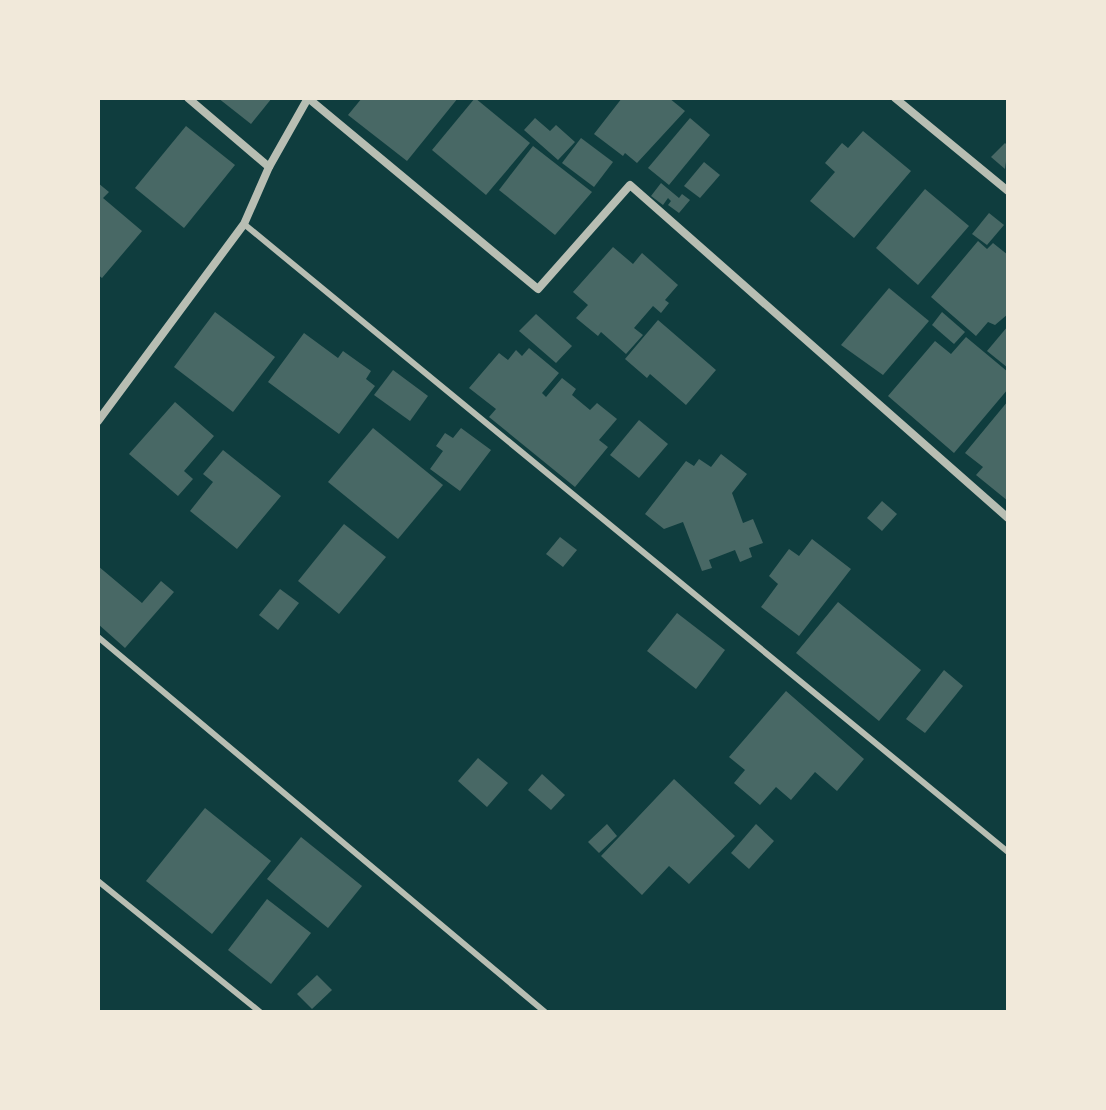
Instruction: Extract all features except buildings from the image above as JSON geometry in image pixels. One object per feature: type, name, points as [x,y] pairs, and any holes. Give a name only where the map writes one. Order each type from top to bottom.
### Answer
[{"type":"street","points":[[188,98],[269,167]]},
{"type":"street","points":[[98,421],[244,224],[269,167],[308,98],[538,289],[630,185],[1008,518]]},
{"type":"street","points":[[895,98],[1008,191]]},
{"type":"lane","points":[[244,224],[1008,852]]},
{"type":"lane","points":[[98,637],[545,1012]]},
{"type":"lane","points":[[98,881],[260,1012]]}]
